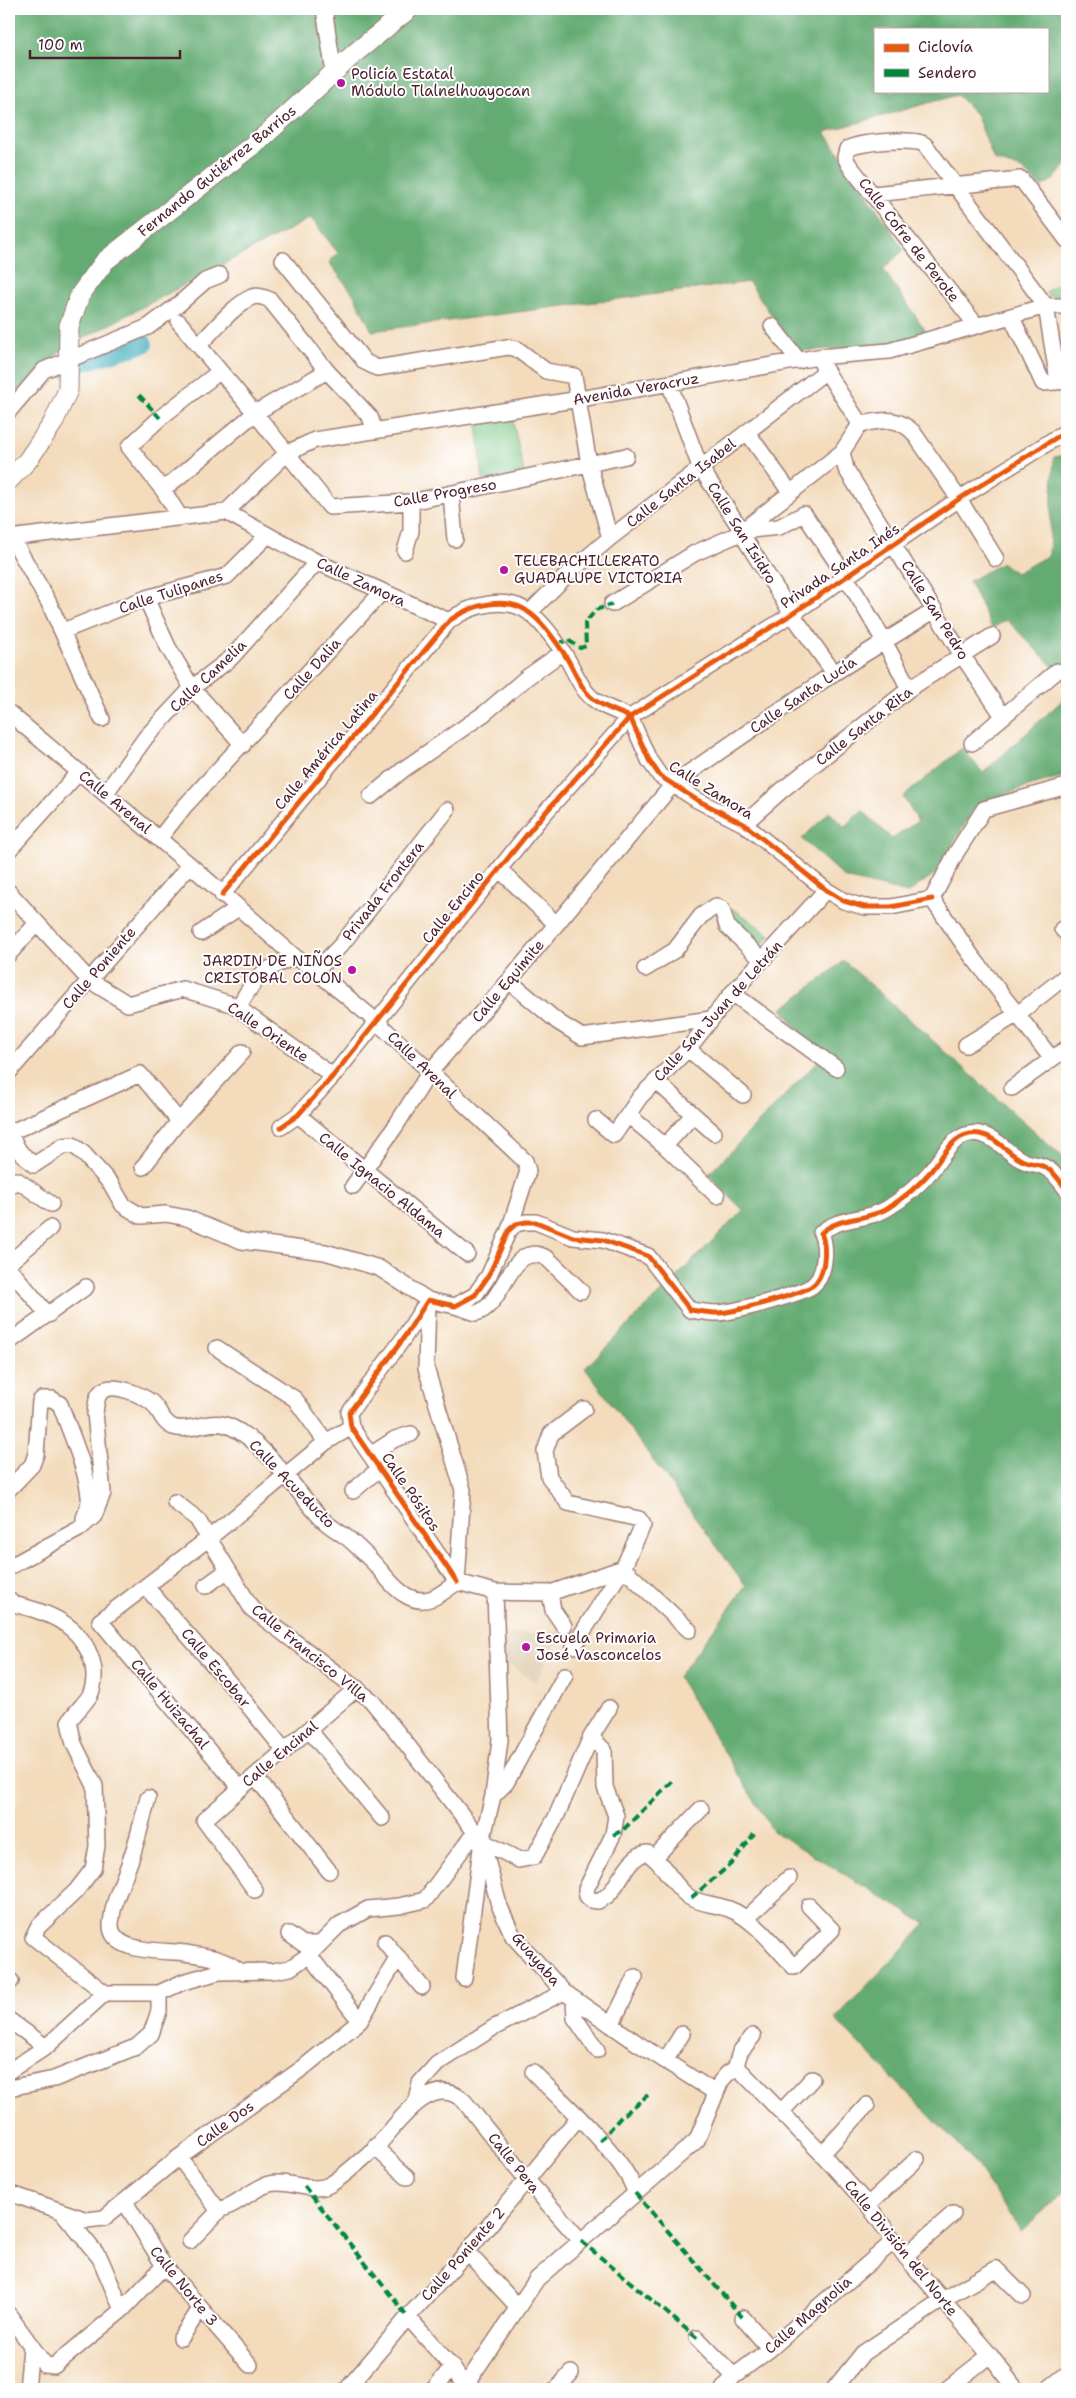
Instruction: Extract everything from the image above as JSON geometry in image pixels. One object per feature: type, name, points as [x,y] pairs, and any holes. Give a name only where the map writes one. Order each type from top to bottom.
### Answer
[{"type":"main road","name":"Fernando Gutiérrez Barrios","points":[[9,480],[28,460],[53,423],[68,390],[69,326],[80,295],[105,261],[263,137],[409,9]]},
{"type":"street","points":[[324,9],[334,73]]},
{"type":"street","name":"Calle Cofre de Perote","points":[[956,184],[922,142],[872,143],[850,147],[845,153],[850,165],[978,326]]},
{"type":"street","points":[[873,194],[956,184],[1021,179],[1067,240]]},
{"type":"street","points":[[956,184],[1046,306],[1063,381],[1043,383],[1011,316]]},
{"type":"street","points":[[283,260],[365,362],[377,368],[508,347],[517,349],[546,371],[574,376],[580,399],[589,464],[610,538]]},
{"type":"street","points":[[9,411],[44,370],[69,368],[148,327],[179,304],[205,281],[220,275]]},
{"type":"street","points":[[199,345],[240,305],[252,298],[262,296],[270,300],[327,371],[370,417],[375,431]]},
{"type":"street","name":"Avenida Veracruz","points":[[226,512],[287,453],[315,440],[580,399],[818,357],[889,351],[1046,306],[1067,306]]},
{"type":"street","points":[[179,322],[287,453]]},
{"type":"street","points":[[772,326],[799,361]]},
{"type":"street","points":[[818,357],[860,424]]},
{"type":"street","points":[[163,490],[255,412],[327,371]]},
{"type":"street","points":[[180,517],[163,490],[130,447],[160,418],[219,372]]},
{"type":"street","name":"Calle Santa Isabel","points":[[530,612],[570,571],[610,538],[826,372]]},
{"type":"street","name":"Calle San Isidro","points":[[670,383],[700,467],[792,614],[834,673]]},
{"type":"street","points":[[860,424],[894,420],[906,425],[913,432],[959,499],[996,560]]},
{"type":"street","points":[[612,604],[695,553],[742,532],[842,452],[860,424]]},
{"type":"street","points":[[747,432],[790,492]]},
{"type":"street","name":"Privada Santa Inés","points":[[630,717],[792,614],[959,499],[1062,434]]},
{"type":"street","name":"Calle San Pedro","points":[[842,452],[846,469],[962,655],[1003,716]]},
{"type":"street","name":"Calle Progreso","points":[[287,453],[330,507],[411,502],[626,456]]},
{"type":"street","points":[[451,494],[455,540]]},
{"type":"street","points":[[405,551],[411,531],[411,502]]},
{"type":"street","points":[[102,719],[63,631],[10,538],[226,512]]},
{"type":"street","name":"Calle Zamora","points":[[226,512],[317,562],[449,621]]},
{"type":"street","points":[[742,532],[778,527],[804,514],[846,576],[885,640],[910,689]]},
{"type":"street","name":"Calle Tulipanes","points":[[63,631],[146,598],[227,576],[268,535]]},
{"type":"street","name":"Calle Camelia","points":[[106,794],[146,737],[192,688],[231,658],[317,562]]},
{"type":"street","name":"Calle Dalia","points":[[159,839],[184,808],[382,592]]},
{"type":"street","points":[[146,598],[168,647],[192,688],[243,745]]},
{"type":"street","points":[[449,621],[462,611],[492,603],[516,606],[530,612],[563,652],[587,693],[604,706],[630,717]]},
{"type":"street","name":"Calle Santa Lucía","points":[[674,783],[834,673],[935,610]]},
{"type":"street","name":"Calle América Latina","points":[[222,895],[449,621]]},
{"type":"street","name":"Calle Santa Rita","points":[[744,824],[781,791],[910,689],[992,636]]},
{"type":"street","points":[[371,796],[404,769],[485,713],[526,678],[563,652]]},
{"type":"street","points":[[972,743],[1058,671]]},
{"type":"street","name":"Calle Arenal","points":[[9,713],[190,865],[295,957],[316,971],[376,1021],[528,1165],[527,1176],[509,1230]]},
{"type":"street","name":"Calle Zamora","points":[[630,717],[649,760],[660,776],[674,783],[697,800],[744,824],[826,890],[844,901],[864,907],[891,907],[932,898]]},
{"type":"street","name":"Calle Encino","points":[[281,1127],[298,1116],[333,1076],[499,869],[630,717]]},
{"type":"street","points":[[9,850],[79,772]]},
{"type":"street","name":"Calle Equimite","points":[[353,1186],[396,1127],[430,1073],[674,783]]},
{"type":"street","points":[[1012,1088],[1062,1056],[1019,1013],[971,955],[932,898],[956,853],[984,810],[1067,786]]},
{"type":"street","name":"Privada Frontera","points":[[316,971],[341,944],[447,810]]},
{"type":"street","name":"Calle Poniente","points":[[9,1072],[190,865]]},
{"type":"street","points":[[499,869],[556,924]]},
{"type":"street","name":"Calle San Juan de Letrán","points":[[596,1120],[614,1134],[640,1097],[688,1049],[732,993],[826,890]]},
{"type":"street","name":"Calle Oriente","points":[[9,892],[89,980],[128,1004],[183,989],[238,1008],[333,1076]]},
{"type":"street","points":[[645,969],[675,950],[701,916],[716,906],[722,909],[727,926],[762,960]]},
{"type":"street","points":[[201,933],[238,908]]},
{"type":"street","points":[[9,954],[37,923]]},
{"type":"street","points":[[238,1008],[252,982],[273,965],[295,957]]},
{"type":"street","points":[[966,1045],[1019,1013],[1067,975]]},
{"type":"street","points":[[509,981],[558,1022],[582,1037],[712,1019]]},
{"type":"street","points":[[732,993],[836,1068]]},
{"type":"street","points":[[688,1049],[743,1096]]},
{"type":"street","points":[[143,1167],[179,1121],[242,1052]]},
{"type":"street","points":[[179,1121],[140,1074],[9,1133],[18,1151],[34,1165],[63,1146],[73,1145],[83,1153],[111,1184],[123,1205],[141,1216],[166,1214],[187,1218],[242,1241],[325,1252],[379,1268],[428,1300],[476,1313],[486,1308],[518,1262],[531,1254],[542,1255],[548,1259],[581,1291]]},
{"type":"street","points":[[656,1081],[692,1116],[714,1133]]},
{"type":"street","points":[[628,1115],[665,1146],[716,1196]]},
{"type":"street","name":"Calle Ignacio Aldama","points":[[298,1116],[466,1254]]},
{"type":"street","points":[[665,1146],[692,1116]]},
{"type":"street","points":[[455,1306],[468,1301],[483,1286],[509,1230],[516,1224],[536,1222],[573,1237],[603,1240],[648,1256],[690,1310],[718,1313],[792,1296],[814,1285],[825,1261],[825,1243],[821,1232],[839,1222],[886,1210],[904,1197],[931,1171],[948,1146],[963,1136],[978,1134],[992,1139],[1029,1164],[1040,1165],[1052,1171],[1067,1190]]},
{"type":"street","points":[[13,1183],[51,1204]]},
{"type":"street","points":[[9,1263],[50,1228]]},
{"type":"street","points":[[9,1268],[48,1315]]},
{"type":"street","points":[[9,1342],[86,1287]]},
{"type":"street","points":[[146,1587],[208,1539],[350,1420],[428,1300]]},
{"type":"street","points":[[428,1300],[426,1368],[463,1490],[458,1582],[495,1592],[550,1593],[623,1568]]},
{"type":"street","points":[[218,1348],[295,1399],[326,1442]]},
{"type":"street","name":"Calle Acueducto","points":[[9,1567],[79,1529],[94,1516],[103,1494],[95,1413],[96,1402],[100,1392],[106,1388],[116,1388],[137,1394],[152,1403],[162,1419],[173,1427],[186,1428],[209,1423],[226,1425],[245,1436],[286,1473],[325,1522],[350,1540],[374,1563],[394,1587],[407,1597],[423,1601],[434,1599],[458,1582]]},
{"type":"street","points":[[9,1489],[32,1465],[36,1454],[41,1400],[52,1399],[60,1404],[74,1443],[89,1496],[88,1508],[79,1529]]},
{"type":"street","points":[[574,1646],[623,1568],[642,1530],[643,1524],[639,1519],[568,1503],[550,1477],[545,1451],[551,1434],[584,1409]]},
{"type":"street","name":"Calle Pósitos","points":[[350,1420],[370,1454],[458,1582]]},
{"type":"street","points":[[370,1454],[396,1439],[411,1434]]},
{"type":"street","points":[[353,1490],[380,1468]]},
{"type":"street","name":"Calle Francisco Villa","points":[[175,1502],[197,1519],[252,1608],[371,1700],[479,1837]]},
{"type":"street","points":[[623,1568],[689,1630]]},
{"type":"street","points":[[206,1586],[228,1570]]},
{"type":"street","name":"Calle Huizachal","points":[[146,1587],[100,1621],[240,1788]]},
{"type":"street","name":"Calle Escobar","points":[[146,1587],[238,1693],[285,1751]]},
{"type":"street","points":[[464,1978],[479,1837],[493,1796],[500,1740],[495,1592]]},
{"type":"street","points":[[550,1593],[554,1610],[564,1626]]},
{"type":"street","points":[[9,1600],[12,1604],[51,1614],[73,1628],[88,1647],[95,1671],[90,1695],[68,1722],[74,1744],[95,1786],[96,1846],[93,1869],[76,1892],[38,1927],[33,1936],[105,1993],[159,1993],[183,1982],[219,1972],[274,1971],[290,1968],[309,1955],[339,1925],[368,1909],[399,1906],[425,1900],[479,1837]]},
{"type":"street","points":[[493,1796],[506,1783],[565,1675]]},
{"type":"street","name":"Calle Encinal","points":[[254,1890],[204,1820],[357,1688]]},
{"type":"street","points":[[479,1837],[519,1860],[534,1857],[556,1817],[591,1737],[609,1708]]},
{"type":"street","points":[[309,1730],[382,1818]]},
{"type":"street","points":[[591,1737],[604,1750],[604,1787],[616,1816],[613,1835],[586,1889],[587,1896],[591,1900],[598,1901],[609,1894],[629,1866],[642,1853],[647,1853],[654,1858],[676,1887],[691,1898],[729,1909],[746,1918],[794,1967],[832,1930],[809,1906]]},
{"type":"street","points":[[255,1776],[330,1871]]},
{"type":"street","points":[[148,1798],[135,1848],[114,1900],[111,1926],[117,1937],[125,1944],[139,1950],[184,1953],[222,1960],[239,1972]]},
{"type":"street","points":[[654,1858],[702,1810]]},
{"type":"street","name":"Guayaba","points":[[479,1837],[499,1906],[513,1936],[569,1996],[611,2026],[716,2093]]},
{"type":"street","points":[[746,1918],[789,1878]]},
{"type":"street","points":[[289,1934],[304,1944],[320,1944]]},
{"type":"street","points":[[385,1942],[422,1987]]},
{"type":"street","points":[[309,1955],[360,2021],[398,1957]]},
{"type":"street","points":[[611,2026],[635,1977]]},
{"type":"street","points":[[9,2071],[46,2047],[105,1993]]},
{"type":"street","points":[[9,2088],[54,2078],[136,2047],[151,2034],[159,2011],[159,1993]]},
{"type":"street","points":[[190,2241],[221,2209],[228,2207],[249,2193],[270,2184],[317,2188],[330,2185],[376,2147],[415,2104],[420,2083],[437,2064],[493,2028],[569,1996],[574,2018],[597,2050]]},
{"type":"street","points":[[9,2020],[46,2047]]},
{"type":"street","name":"Calle Dos","points":[[62,2212],[87,2220],[104,2218],[179,2157],[304,2067],[360,2021]]},
{"type":"street","points":[[666,2061],[682,2034]]},
{"type":"street","points":[[468,2389],[471,2377],[537,2279],[697,2140],[721,2080],[735,2069],[740,2052],[753,2036]]},
{"type":"street","name":"Calle División del Norte","points":[[735,2069],[741,2071],[822,2154],[868,2205],[905,2256],[990,2355],[1016,2389]]},
{"type":"street","points":[[533,2072],[610,2151],[633,2182],[635,2193]]},
{"type":"street","points":[[781,2112],[812,2079]]},
{"type":"street","name":"Calle Pera","points":[[415,2104],[430,2095],[443,2091],[454,2093],[464,2101],[527,2180],[581,2241]]},
{"type":"street","points":[[822,2154],[867,2105]]},
{"type":"street","name":"Calle Poniente 2","points":[[347,2389],[408,2317],[467,2252],[578,2118]]},
{"type":"street","points":[[376,2147],[407,2177]]},
{"type":"street","points":[[179,2157],[216,2207],[221,2209]]},
{"type":"street","points":[[868,2205],[917,2159]]},
{"type":"street","points":[[9,2193],[62,2212],[100,2258],[122,2310]]},
{"type":"street","name":"Calle Norte 3","points":[[124,2202],[164,2266],[250,2365]]},
{"type":"street","points":[[905,2256],[952,2214]]},
{"type":"street","name":"Calle Magnolia","points":[[723,2389],[734,2376],[770,2349],[894,2241]]},
{"type":"street","points":[[467,2252],[518,2307]]},
{"type":"street","points":[[9,2315],[45,2365],[54,2366],[122,2310],[164,2266]]},
{"type":"street","points":[[834,2389],[863,2353],[942,2300],[996,2269],[1023,2296]]},
{"type":"street","points":[[181,2338],[200,2309]]},
{"type":"street","points":[[408,2317],[452,2367],[468,2389]]},
{"type":"street","points":[[743,2318],[770,2349]]},
{"type":"street","points":[[697,2338],[734,2376]]},
{"type":"street","points":[[27,2389],[31,2346]]},
{"type":"street","points":[[947,2389],[990,2355]]},
{"type":"street","points":[[434,2389],[452,2367]]},
{"type":"street","points":[[557,2389],[571,2373]]},
{"type":"street","points":[[1048,2389],[1067,2374]]},
{"type":"shaded area","name":"Escuela Primaria José Vasconcelos","points":[[562,1631],[536,1682],[500,1660],[499,1635]]},
{"type":"green space","points":[[9,9],[1067,9],[1067,164],[1054,179],[1041,187],[1022,169],[994,160],[976,114],[957,95],[825,132],[904,250],[883,269],[934,343],[796,351],[749,282],[372,331],[354,295],[329,262],[338,253],[311,218],[63,349],[9,400]]},
{"type":"green space","points":[[1067,264],[1067,295],[1048,296],[1046,292],[1064,278],[1059,271]]},
{"type":"green space","points":[[512,416],[524,473],[483,480],[477,422]]},
{"type":"green space","points":[[1067,455],[1067,686],[1056,670],[1007,620],[992,628],[969,581],[1002,563],[1016,573],[1049,555],[1054,457]]},
{"type":"green space","points":[[1067,696],[1067,775],[1028,786],[976,805],[936,873],[908,893],[845,878],[802,839],[829,812],[845,827],[862,810],[892,839],[918,821],[903,797],[962,748],[983,773]]},
{"type":"green space","points":[[734,909],[770,935],[762,945],[727,917]]},
{"type":"green space","points":[[844,961],[1067,1161],[1067,2190],[1021,2231],[971,2158],[835,2019],[926,1924],[773,1831],[678,1677],[746,1586],[585,1368],[743,1210],[708,1175],[820,1059],[782,1009]]},
{"type":"waterway","points":[[61,369],[144,344]]},
{"type":"marked path","points":[[139,395],[160,418]]},
{"type":"marked path","points":[[557,644],[568,640],[580,648],[586,646],[585,623],[596,610],[612,604]]},
{"type":"marked path","points":[[613,1835],[623,1830],[672,1781]]},
{"type":"marked path","points":[[691,1898],[732,1863],[754,1834]]},
{"type":"marked path","points":[[600,2141],[621,2117],[648,2095]]},
{"type":"marked path","points":[[304,2186],[408,2317]]},
{"type":"marked path","points":[[635,2193],[743,2318]]},
{"type":"marked path","points":[[581,2241],[697,2338]]},
{"type":"cycle path","points":[[281,1127],[298,1115],[333,1076],[537,822],[630,717],[792,614],[959,499],[1062,434]]},
{"type":"cycle path","points":[[222,895],[449,621],[467,610],[478,606],[500,603],[522,608],[536,618],[563,652],[587,693],[601,704],[630,717],[649,760],[660,776],[697,800],[744,824],[826,890],[844,901],[864,907],[891,907],[932,899]]},
{"type":"cycle path","points":[[457,1582],[351,1427],[349,1413],[403,1339],[428,1300],[455,1306],[475,1295],[489,1275],[509,1230],[516,1224],[536,1222],[573,1237],[603,1240],[648,1256],[690,1310],[717,1313],[737,1310],[795,1294],[812,1286],[823,1269],[824,1246],[821,1233],[836,1224],[872,1215],[894,1204],[931,1171],[951,1145],[964,1136],[980,1134],[990,1138],[1021,1160],[1048,1169],[1067,1190]]},
{"type":"place","name":"Policía Estatal Módulo Tlalnelhuayocan","points":[[341,83]]},
{"type":"place","name":"TELEBACHILLERATO GUADALUPE VICTORIA","points":[[504,570]]},
{"type":"place","name":"JARDIN DE NIÑOS CRISTOBAL COLON","points":[[352,970]]},
{"type":"place","name":"Escuela Primaria José Vasconcelos","points":[[526,1647]]}]
